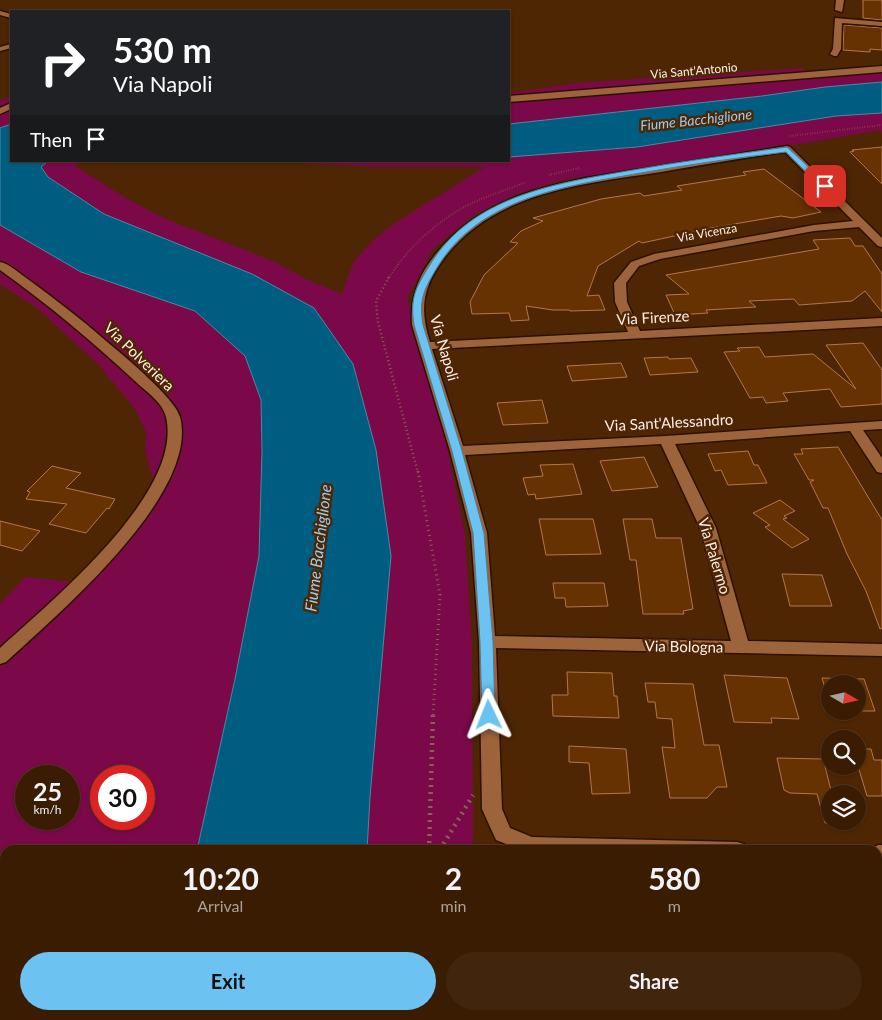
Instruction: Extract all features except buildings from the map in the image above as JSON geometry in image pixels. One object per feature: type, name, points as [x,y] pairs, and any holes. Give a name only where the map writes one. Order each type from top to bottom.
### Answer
[{"type":"street","points":[[839,10],[840,0]]},
{"type":"street","points":[[828,56],[837,49],[838,20],[882,24]]},
{"type":"street","name":"Via Sant'Antonio","points":[[510,99],[882,69]]},
{"type":"street","name":"Via Napoli","points":[[531,845],[503,834],[492,809],[487,642],[479,533],[457,451],[418,325],[416,308],[419,290],[443,250],[460,232],[481,217],[520,198],[566,184],[686,163],[787,149],[882,244]]},
{"type":"street","name":"Via Vicenza","points":[[636,335],[621,302],[620,283],[635,264],[658,256],[766,236],[814,228],[863,223]]},
{"type":"street","name":"Via Polveriera","points":[[0,265],[54,302],[121,359],[158,396],[172,415],[177,432],[174,454],[161,485],[127,532],[78,584],[0,658]]},
{"type":"street","name":"Via Firenze","points":[[426,346],[882,322]]},
{"type":"street","name":"Via Sant'Alessandro","points":[[457,451],[666,440],[882,425]]},
{"type":"street","points":[[854,427],[882,469]]},
{"type":"street","name":"Via Palermo","points":[[666,440],[708,528],[741,648]]},
{"type":"street","name":"Via Bologna","points":[[487,642],[882,650]]},
{"type":"path","points":[[786,137],[882,125]]},
{"type":"path","points":[[545,176],[580,168]]},
{"type":"path","points":[[429,845],[433,717],[440,595],[421,482],[380,330],[376,301],[401,258],[422,238],[464,208],[512,186],[528,181]]},
{"type":"path","points":[[443,845],[477,788]]},
{"type":"shaded area","points":[[803,68],[808,75],[882,69],[882,82],[510,124],[510,93],[578,83]]},
{"type":"shaded area","points":[[10,96],[10,124],[0,128],[0,101]]},
{"type":"shaded area","points":[[882,113],[882,133],[880,130],[783,147],[562,180],[514,195],[474,215],[433,249],[407,299],[426,346],[465,534],[472,644],[473,845],[367,845],[391,556],[376,450],[352,364],[251,274],[104,214],[48,177],[41,167],[47,162],[80,162],[75,166],[129,200],[166,219],[273,261],[310,281],[342,294],[353,263],[372,241],[395,223],[485,167],[378,167],[280,162],[510,162],[510,157],[637,147],[836,116]]},
{"type":"shaded area","points":[[0,225],[81,272],[195,311],[245,356],[261,400],[262,451],[259,556],[235,679],[198,845],[0,845],[0,604],[25,577],[71,582],[119,533],[155,485],[145,451],[146,432],[135,409],[98,364],[36,307],[0,284]]},
{"type":"water","name":"Fiume Bacchiglione","points":[[882,82],[882,113],[836,116],[637,147],[510,157],[510,124],[762,96],[825,87]]},
{"type":"water","name":"Fiume Bacchiglione","points":[[10,124],[10,162],[47,162],[41,167],[48,177],[104,214],[252,274],[314,308],[353,364],[376,450],[391,556],[367,845],[198,845],[235,679],[259,556],[262,451],[261,400],[245,356],[195,311],[81,272],[0,225],[0,128]]},
{"type":"route","points":[[489,715],[487,642],[479,533],[457,451],[418,325],[416,308],[419,290],[443,250],[460,232],[481,217],[520,198],[566,184],[686,163],[787,149],[825,186]]}]
